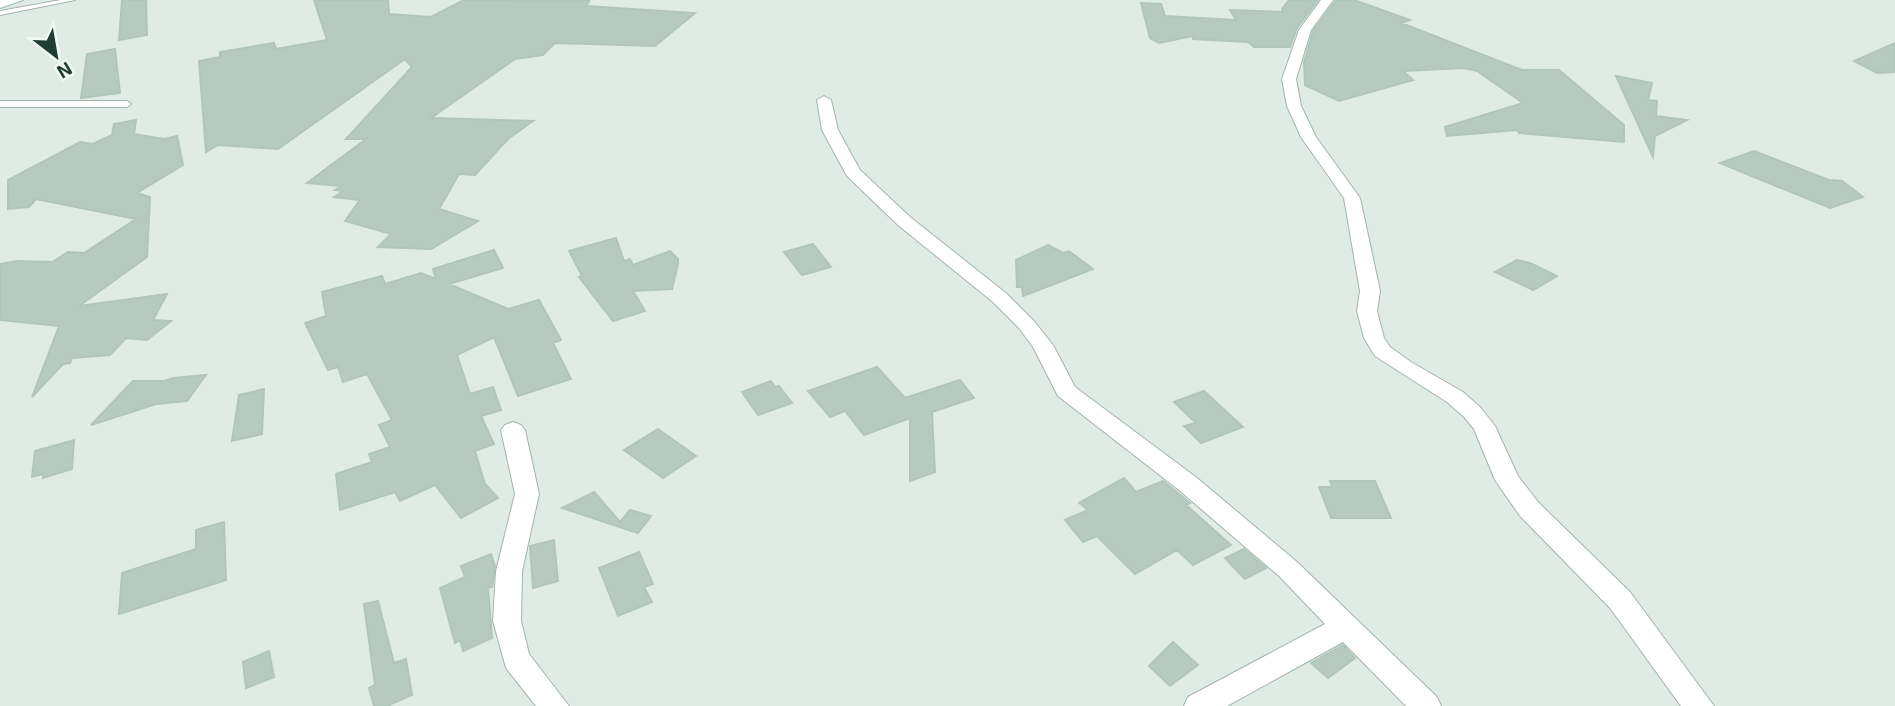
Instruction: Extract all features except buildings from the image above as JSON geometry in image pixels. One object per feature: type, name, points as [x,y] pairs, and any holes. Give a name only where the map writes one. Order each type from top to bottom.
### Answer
[{"type":"street","points":[[0,4],[17,0]]},
{"type":"street","points":[[1327,0],[1305,30],[1289,79],[1294,106],[1309,136],[1352,198],[1370,290],[1367,311],[1374,338],[1382,351],[1403,367],[1455,397],[1472,412],[1484,426],[1507,480],[1529,509],[1570,547],[1620,600],[1699,706]]},
{"type":"street","points":[[824,100],[830,130],[853,173],[904,221],[1000,298],[1026,324],[1042,345],[1066,391],[1188,484],[1288,569],[1426,706]]},
{"type":"street","points":[[513,429],[527,494],[509,571],[507,621],[516,659],[554,706]]},
{"type":"street","points":[[1199,706],[1345,627]]},
{"type":"lane","points":[[0,13],[72,0]]},
{"type":"lane","points":[[0,104],[127,104]]}]
